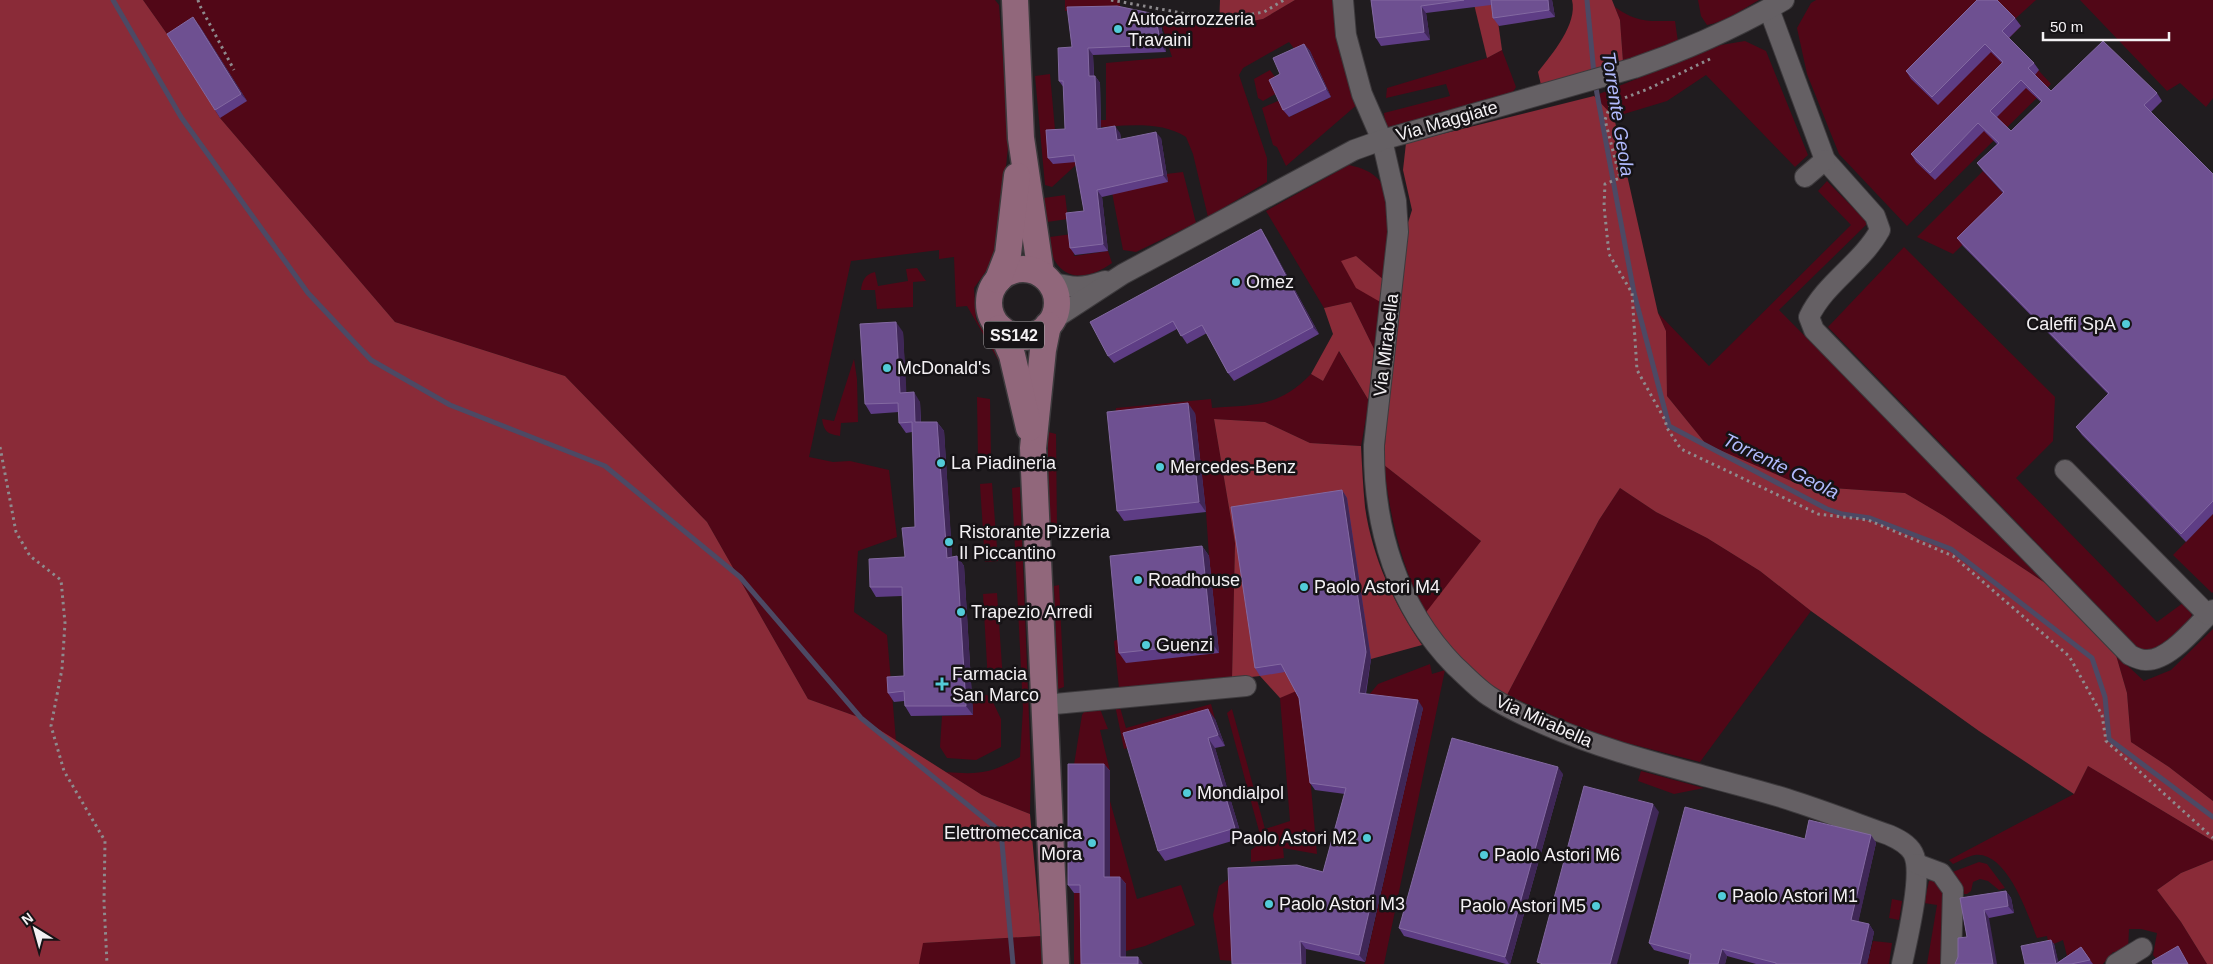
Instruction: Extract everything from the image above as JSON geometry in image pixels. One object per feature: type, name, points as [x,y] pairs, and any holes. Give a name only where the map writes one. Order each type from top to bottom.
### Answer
[{"type":"main road","name":"SS142","points":[[1015,0],[1021,138],[1045,278],[1054,290],[1057,301],[1056,312],[1050,323],[1043,350],[1034,448],[1056,964]]},
{"type":"main road","name":"SS142","points":[[1021,138],[1008,254],[998,280],[992,289],[989,304],[991,315],[1000,328],[1012,355],[1034,448]]},
{"type":"main road","points":[[998,280],[1010,271],[1021,269],[1032,270],[1045,278]]},
{"type":"main road","name":"SS142","points":[[1000,328],[1009,334],[1024,336],[1035,334],[1050,323]]},
{"type":"street","name":"Via Mirabella","points":[[1343,0],[1346,35],[1362,94],[1382,140],[1396,201],[1398,232],[1374,445],[1374,474],[1377,504],[1389,557],[1400,586],[1416,617],[1436,646],[1488,696],[1520,714],[1584,742],[1795,801],[1888,835],[1903,842],[1913,852],[1918,864]]},
{"type":"street","name":"Via Maggiate","points":[[1050,323],[1123,274],[1322,165],[1354,150],[1382,140],[1595,79],[1673,54],[1776,4]]},
{"type":"street","points":[[1776,4],[1825,160],[1875,216],[1880,230],[1872,245],[1816,303],[1809,316],[1814,330],[2130,655],[2144,660],[2157,658],[2170,652],[2210,612],[2065,470]]},
{"type":"street","points":[[1805,177],[1825,160]]},
{"type":"street","name":"Via Maggiate","points":[[1045,278],[1085,287],[1123,274]]},
{"type":"street","points":[[1044,705],[1246,686]]},
{"type":"street","points":[[1902,964],[1918,864],[1941,873],[1953,890],[1951,964]]},
{"type":"street","points":[[2116,964],[2142,948]]},
{"type":"path","points":[[198,0],[198,4],[234,70]]},
{"type":"path","points":[[1111,0],[1220,20],[1264,12],[1284,0]]},
{"type":"path","points":[[1714,57],[1648,90],[1611,103],[1605,120],[1620,178],[1605,184],[1604,206],[1609,254],[1632,293],[1638,370],[1665,420],[1667,428],[1682,448],[1818,514],[1868,520],[1953,556],[2069,656],[2102,715],[2106,741],[2213,838]]},
{"type":"path","points":[[0,447],[16,532],[30,556],[61,580],[65,624],[62,669],[51,726],[64,770],[105,841],[104,902],[107,964]]},
{"type":"shaded area","points":[[0,0],[143,0],[172,41],[220,118],[395,322],[565,376],[707,522],[808,699],[861,718],[982,795],[1030,814],[1041,936],[923,943],[919,964],[0,964]]},
{"type":"shaded area","points":[[143,0],[995,0],[999,5],[1009,137],[997,256],[974,288],[976,319],[997,353],[1005,372],[967,306],[956,307],[954,257],[939,259],[939,250],[851,261],[809,457],[833,462],[850,461],[889,470],[897,537],[858,551],[854,612],[887,635],[896,741],[861,718],[808,699],[707,522],[565,376],[395,322],[220,118],[172,41]]},
{"type":"shaded area","points":[[1065,0],[1120,0],[1120,7],[1065,11]]},
{"type":"shaded area","points":[[1220,0],[1295,0],[1263,19],[1219,27]]},
{"type":"shaded area","points":[[1295,0],[1336,0],[1359,103],[1286,166],[1277,147],[1273,145],[1262,108],[1280,100],[1289,117],[1331,97],[1310,52],[1300,56],[1289,42],[1243,68],[1239,75],[1267,158],[1267,182],[1208,217],[1193,154],[1186,137],[1175,131],[1163,128],[1138,125],[1086,128],[1079,162],[1052,187],[1045,185],[1035,76],[1050,74],[1055,130],[1084,128],[1077,120],[1106,120],[1106,63],[1172,57],[1158,13],[1219,27],[1263,19]]},
{"type":"shaded area","points":[[1473,0],[1495,0],[1502,50],[1487,58]]},
{"type":"shaded area","points":[[1572,0],[1612,0],[1620,20],[1623,62],[1541,85],[1538,72],[1568,29],[1573,9]]},
{"type":"shaded area","points":[[1698,0],[1759,0],[1727,18],[1707,25],[1701,16]]},
{"type":"shaded area","points":[[1816,0],[2036,0],[2015,19],[2021,26],[2009,38],[2051,84],[1907,226],[1839,154],[1807,74],[1797,28],[1811,3]]},
{"type":"shaded area","points":[[2080,0],[2213,0],[2213,98],[2206,107],[2180,83],[2167,91]]},
{"type":"shaded area","points":[[1615,7],[1630,16],[1644,20],[1675,21],[1678,42],[1623,62],[1620,20]]},
{"type":"shaded area","points":[[1745,41],[1766,51],[1808,155],[1795,167],[1706,75],[1667,101],[1614,117],[1594,96],[1721,45]]},
{"type":"shaded area","points":[[1502,50],[1516,87],[1511,95],[1388,129],[1384,113],[1450,96],[1446,84],[1386,98],[1387,88],[1487,58]]},
{"type":"shaded area","points":[[1270,70],[1280,84],[1277,93],[1263,101],[1258,98],[1254,79]]},
{"type":"shaded area","points":[[1594,96],[1614,117],[1658,313],[1666,331],[1667,396],[1706,444],[1803,486],[1905,493],[1944,516],[2059,592],[2116,655],[2127,693],[2131,742],[2169,767],[2213,801],[2213,841],[2088,766],[2074,794],[1979,731],[1811,611],[1760,571],[1707,538],[1656,512],[1620,488],[1599,520],[1507,695],[1483,680],[1452,651],[1427,617],[1427,611],[1481,541],[1384,465],[1394,267],[1412,210],[1403,170],[1406,143]]},
{"type":"shaded area","points":[[1106,161],[1166,174],[1183,172],[1196,223],[1136,252],[1123,250]]},
{"type":"shaded area","points":[[1349,165],[1366,170],[1377,178],[1385,189],[1387,200],[1389,229],[1385,281],[1356,256],[1382,303],[1376,353],[1351,302],[1324,308],[1266,211]]},
{"type":"shaded area","points":[[1983,171],[2009,200],[1953,254],[1917,237]]},
{"type":"shaded area","points":[[1827,181],[1868,223],[1779,310],[2059,592],[1944,516],[1905,493],[1803,486],[1706,444],[1667,396],[1666,331],[1658,313],[1709,366],[1851,225],[1818,191]]},
{"type":"shaded area","points":[[1065,195],[1068,219],[1047,222],[1044,198]]},
{"type":"shaded area","points":[[1072,234],[1074,256],[1108,251],[1112,263],[1105,268],[1082,276],[1067,273],[1055,261],[1050,237]]},
{"type":"shaded area","points":[[1904,247],[2055,397],[2053,441],[2016,478],[2157,622],[2183,603],[2193,607],[2191,618],[2155,653],[2142,652],[1828,327]]},
{"type":"shaded area","points":[[1356,256],[1385,281],[1382,303],[1356,288],[1341,261]]},
{"type":"shaded area","points":[[917,268],[926,281],[913,282],[913,307],[877,309],[875,290],[861,290],[865,278],[869,274],[875,272],[878,286],[908,281],[906,269]]},
{"type":"shaded area","points":[[1351,302],[1376,353],[1369,401],[1339,351],[1323,381],[1311,374],[1333,334],[1324,308]]},
{"type":"shaded area","points":[[1338,350],[1369,401],[1361,446],[1310,443],[1265,422],[1214,419],[1235,543],[1232,679],[1119,688],[1114,641],[1124,637],[1209,556],[1206,512],[1114,422],[1116,408],[1211,399],[1212,408],[1254,405],[1266,402],[1288,393],[1311,374],[1323,381]]},
{"type":"shaded area","points":[[854,359],[857,379],[858,422],[841,423],[840,436],[827,432],[822,419],[834,421]]},
{"type":"shaded area","points":[[977,397],[990,399],[991,458],[978,458]]},
{"type":"shaded area","points":[[1214,419],[1265,422],[1310,443],[1361,446],[1365,507],[1373,544],[1394,597],[1422,645],[1371,659],[1280,698],[1260,676],[1232,679],[1235,543]]},
{"type":"shaded area","points":[[1048,432],[1056,434],[1057,533],[1048,533]]},
{"type":"shaded area","points":[[1384,465],[1481,541],[1428,611],[1427,617],[1418,599],[1398,543]]},
{"type":"shaded area","points":[[992,483],[998,561],[985,562],[980,484]]},
{"type":"shaded area","points":[[1020,487],[1031,769],[1030,814],[982,795],[946,772],[985,772],[1001,767],[1020,757],[1023,709],[1012,488]]},
{"type":"shaded area","points":[[1620,488],[1656,512],[1707,538],[1760,571],[1811,611],[1700,762],[1623,742],[1576,726],[1507,695],[1599,520]]},
{"type":"shaded area","points":[[2213,514],[2213,592],[2212,593],[2173,555]]},
{"type":"shaded area","points":[[1059,585],[1064,687],[1058,689],[1054,586]]},
{"type":"shaded area","points":[[997,593],[1003,681],[988,682],[983,594]]},
{"type":"shaded area","points":[[2213,629],[2213,801],[2169,767],[2131,742],[2127,693],[2116,655],[2144,681],[2171,670]]},
{"type":"shaded area","points":[[1430,664],[1432,674],[1445,670],[1384,964],[1365,964],[1423,708],[1364,701],[1378,684]]},
{"type":"shaded area","points":[[1302,687],[1317,854],[1283,848],[1284,858],[1251,862],[1251,850],[1262,842],[1227,713],[1232,709],[1265,829],[1290,821],[1280,698]]},
{"type":"shaded area","points":[[973,692],[990,696],[1001,719],[1001,747],[976,760],[947,758],[940,747],[942,716],[973,715]]},
{"type":"shaded area","points":[[1098,704],[1108,729],[1100,730],[1110,771],[1073,771],[1082,715]]},
{"type":"shaded area","points":[[1119,704],[1126,728],[1211,704],[1215,719],[1124,749],[1115,705]]},
{"type":"shaded area","points":[[2088,766],[2213,841],[2213,860],[2181,873],[2157,890],[2181,922],[2207,964],[2160,964],[2153,955],[2157,933],[2141,929],[2129,929],[2128,949],[2124,952],[2113,952],[2103,964],[2069,964],[2063,940],[2049,946],[2047,936],[2037,938],[2015,886],[1997,863],[1986,856],[1975,855],[1953,864],[1949,860],[2074,794]]},
{"type":"shaded area","points":[[1641,771],[1704,788],[1674,794],[1638,781]]},
{"type":"shaded area","points":[[1110,801],[1137,899],[1181,885],[1195,925],[1145,946],[1126,951],[1125,885],[1110,884]]},
{"type":"shaded area","points":[[2213,860],[2213,964],[2207,964],[2181,922],[2157,890],[2181,873]]},
{"type":"shaded area","points":[[1979,862],[1987,864],[2005,888],[1999,890],[1988,881],[1980,879],[1973,882],[1971,891],[1967,894],[1960,894],[1950,873]]},
{"type":"shaded area","points":[[1233,876],[1235,961],[1220,960],[1213,915],[1219,886]]},
{"type":"shaded area","points":[[1929,881],[1933,881],[1946,890],[1945,964],[1927,964],[1937,905],[1924,903]]},
{"type":"shaded area","points":[[1074,893],[1086,893],[1086,964],[1074,964]]},
{"type":"shaded area","points":[[1892,899],[1902,901],[1899,920],[1889,918]]},
{"type":"shaded area","points":[[1041,936],[1042,964],[919,964],[922,943]]},
{"type":"shaded area","points":[[1873,941],[1892,943],[1889,964],[1867,964]]},
{"type":"building","points":[[1371,0],[1464,0],[1421,6],[1424,32],[1376,38]]},
{"type":"building","points":[[1491,0],[1548,0],[1549,10],[1493,18]]},
{"type":"building","name":"Caleffi SpA","points":[[1977,0],[1997,0],[2015,18],[2002,31],[2034,63],[2028,68],[2051,91],[2103,41],[2157,93],[2144,105],[2213,174],[2213,501],[2181,534],[2076,427],[2109,393],[1957,238],[2004,192],[1977,163],[1999,143],[1978,123],[1930,173],[1911,154],[2003,62],[1985,44],[1932,97],[1906,71]],"holes":[[[2021,80],[2042,101],[2011,131],[1990,111]]]},
{"type":"building","points":[[1117,6],[1155,14],[1161,45],[1088,48],[1089,76],[1095,76],[1097,129],[1115,126],[1117,140],[1156,132],[1163,175],[1097,190],[1103,244],[1070,248],[1066,213],[1084,211],[1074,155],[1048,158],[1046,130],[1065,129],[1063,81],[1059,81],[1058,48],[1072,47],[1067,7]]},
{"type":"building","points":[[193,17],[241,94],[215,110],[167,34]]},
{"type":"building","points":[[1304,44],[1326,89],[1283,110],[1269,80],[1280,74],[1273,58]]},
{"type":"building","name":"Omez","points":[[1261,229],[1313,327],[1228,373],[1202,325],[1181,336],[1173,321],[1108,356],[1090,322]]},
{"type":"building","points":[[896,322],[900,393],[914,392],[915,422],[937,422],[947,558],[957,556],[966,706],[905,706],[904,691],[888,693],[887,677],[904,676],[902,587],[870,587],[869,559],[905,557],[902,528],[915,527],[912,422],[899,423],[898,403],[865,404],[860,324]]},
{"type":"building","name":"Mercedes-Benz","points":[[1188,403],[1199,502],[1117,511],[1107,412]]},
{"type":"building","points":[[1342,490],[1366,652],[1359,693],[1418,700],[1359,955],[1300,941],[1301,964],[1232,964],[1228,868],[1297,865],[1323,872],[1346,788],[1310,783],[1299,698],[1281,664],[1255,668],[1231,507]]},
{"type":"building","points":[[1202,546],[1212,643],[1119,653],[1110,556]]},
{"type":"building","name":"Mondialpol","points":[[1208,709],[1218,735],[1208,738],[1235,828],[1158,851],[1123,733]]},
{"type":"building","name":"Paolo Astori M6","points":[[1452,738],[1558,767],[1505,957],[1399,928]]},
{"type":"building","name":"Elettromeccanica Mora","points":[[1068,764],[1104,764],[1104,877],[1120,877],[1120,957],[1138,957],[1138,964],[1081,964],[1080,885],[1068,885]]},
{"type":"building","name":"Paolo Astori M5","points":[[1584,786],[1653,804],[1610,964],[1543,964],[1537,962]]},
{"type":"building","points":[[1685,807],[1805,839],[1809,820],[1871,835],[1851,920],[1869,924],[1860,964],[1776,964],[1722,949],[1718,964],[1689,964],[1691,954],[1649,943]]},
{"type":"building","points":[[2006,891],[2008,906],[1984,910],[1993,964],[1955,964],[1958,957],[1958,938],[1967,937],[1960,898]]},
{"type":"building","points":[[2051,940],[2056,964],[2025,964],[2021,946]]},
{"type":"building","points":[[2178,946],[2188,964],[2153,964],[2152,961]]},
{"type":"building","points":[[2081,947],[2090,960],[2071,964],[2056,964]]},
{"type":"waterway","points":[[113,0],[181,117],[308,293],[371,360],[450,405],[605,466],[740,577],[861,718],[1001,832],[1013,964]]},
{"type":"waterway","name":"Torrente Geola","points":[[1587,0],[1594,74]]},
{"type":"waterway","name":"Torrente Geola","points":[[1595,83],[1634,293],[1669,426],[1827,509],[1842,514],[1870,518],[1951,549],[2092,658],[2105,697],[2109,739],[2213,817]]},
{"type":"place","name":"Autocarrozzeria Travaini","points":[[1118,29]]},
{"type":"place","name":"Omez","points":[[1236,282]]},
{"type":"place","name":"Caleffi SpA","points":[[2126,324]]},
{"type":"place","name":"McDonald's","points":[[887,368]]},
{"type":"place","name":"La Piadineria","points":[[941,463]]},
{"type":"place","name":"Mercedes-Benz","points":[[1160,467]]},
{"type":"place","name":"Ristorante Pizzeria Il Piccantino","points":[[949,542]]},
{"type":"place","name":"Roadhouse","points":[[1138,580]]},
{"type":"place","name":"Paolo Astori M4","points":[[1304,587]]},
{"type":"place","name":"Trapezio Arredi","points":[[961,612]]},
{"type":"place","name":"Guenzi","points":[[1146,645]]},
{"type":"place","name":"Farmacia San Marco","points":[[942,684]]},
{"type":"place","name":"Mondialpol","points":[[1187,793]]},
{"type":"place","name":"Paolo Astori M2","points":[[1367,838]]},
{"type":"place","name":"Elettromeccanica Mora","points":[[1092,843]]},
{"type":"place","name":"Paolo Astori M6","points":[[1484,855]]},
{"type":"place","name":"Paolo Astori M1","points":[[1722,896]]},
{"type":"place","name":"Paolo Astori M3","points":[[1269,904]]},
{"type":"place","name":"Paolo Astori M5","points":[[1596,906]]}]
